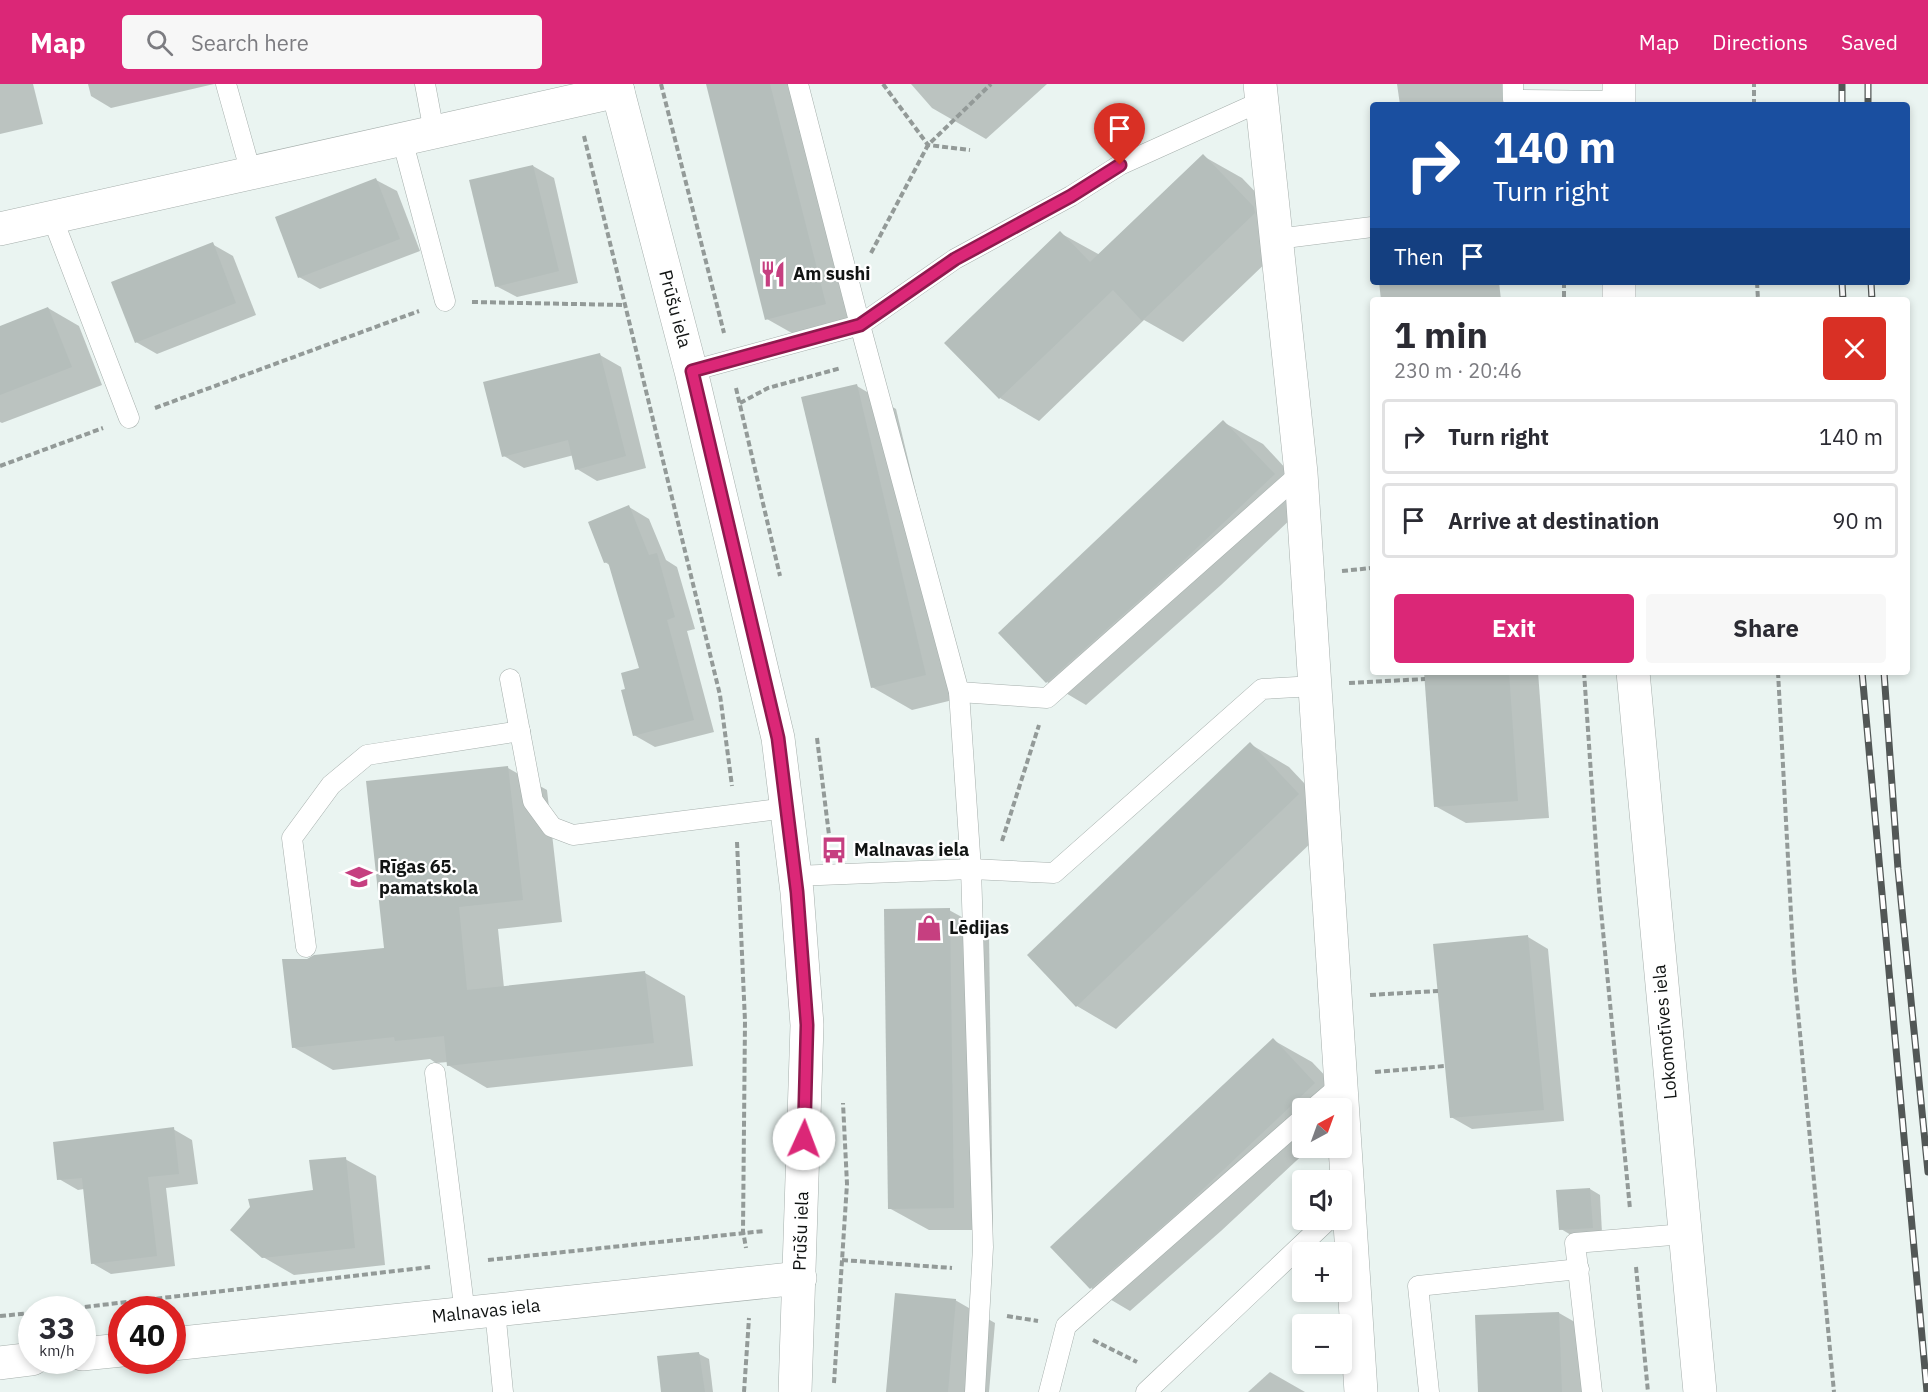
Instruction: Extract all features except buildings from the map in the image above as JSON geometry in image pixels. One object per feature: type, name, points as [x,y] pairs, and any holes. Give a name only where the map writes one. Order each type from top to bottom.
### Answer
[{"type":"street","points":[[0,229],[575,100],[617,88]]},
{"type":"street","name":"Prūšu iela","points":[[617,88],[692,371],[778,738],[795,876],[807,1025],[795,1392]]},
{"type":"street","points":[[1261,93],[1301,473],[1342,1080],[1341,1170]]},
{"type":"street","name":"Lokomotīves iela","points":[[1633,675],[1700,1392]]},
{"type":"street","points":[[1342,1230],[1361,1392]]},
{"type":"street","name":"Malnavas iela","points":[[186,1343],[800,1278]]},
{"type":"street","points":[[0,1363],[18,1361]]},
{"type":"lane","points":[[226,84],[251,173]]},
{"type":"lane","points":[[425,84],[434,132]]},
{"type":"lane","points":[[798,84],[959,692],[976,870],[982,1270],[975,1392]]},
{"type":"lane","points":[[1513,84],[1513,100],[1619,97]]},
{"type":"lane","points":[[692,371],[860,325],[955,259],[1071,196],[1120,165],[1261,93]]},
{"type":"lane","points":[[402,139],[445,302]]},
{"type":"lane","points":[[52,218],[129,418]]},
{"type":"lane","points":[[1277,238],[1370,227]]},
{"type":"lane","points":[[959,692],[1047,698],[1301,473]]},
{"type":"lane","points":[[510,679],[533,801],[552,827],[573,835],[786,808]]},
{"type":"lane","points":[[795,876],[976,870],[1054,873],[1262,689],[1315,686]]},
{"type":"lane","points":[[306,947],[292,838],[331,785],[368,755],[520,731]]},
{"type":"lane","points":[[435,1073],[480,1312],[502,1392]]},
{"type":"lane","points":[[1324,1098],[1342,1080]]},
{"type":"lane","points":[[1049,1392],[1066,1326],[1292,1128]]},
{"type":"lane","points":[[1146,1392],[1318,1230]]},
{"type":"lane","points":[[1592,1392],[1575,1243],[1684,1234]]},
{"type":"lane","points":[[1430,1392],[1418,1286],[1579,1269]]},
{"type":"path","points":[[884,84],[928,145],[970,150]]},
{"type":"path","points":[[851,291],[928,145],[991,84]]},
{"type":"path","points":[[1754,84],[1754,102]]},
{"type":"path","points":[[575,100],[720,695],[735,813],[745,1021],[743,1231]]},
{"type":"path","points":[[0,466],[445,302],[625,305]]},
{"type":"path","points":[[740,403],[768,388],[869,359]]},
{"type":"path","points":[[1584,675],[1599,890],[1648,1392]]},
{"type":"path","points":[[1778,675],[1794,970],[1834,1392]]},
{"type":"path","points":[[1315,686],[1425,679]]},
{"type":"path","points":[[976,870],[1000,845],[1047,698]]},
{"type":"path","points":[[1336,996],[1438,990]]},
{"type":"path","points":[[1342,1080],[1445,1066]]},
{"type":"path","points":[[842,1260],[982,1270]]},
{"type":"path","points":[[0,1316],[18,1314]]},
{"type":"railway","points":[[1842,84],[1842,102]]},
{"type":"railway","points":[[1868,84],[1868,102]]},
{"type":"railway","points":[[1842,285],[1843,297]]},
{"type":"railway","points":[[1871,285],[1872,297]]},
{"type":"railway","points":[[1862,675],[1927,1392]]},
{"type":"railway","points":[[1884,675],[1898,869],[1928,1172]]},
{"type":"place","name":"Am sushi","points":[[773,274]]},
{"type":"place","name":"Malnavas iela","points":[[834,850]]},
{"type":"place","name":"Rīgas 65. pamatskola","points":[[359,877]]},
{"type":"place","name":"Lēdijas","points":[[929,928]]},
{"type":"route","points":[[804,1139],[807,1025],[797,892],[778,738],[692,371],[860,325],[955,259],[1071,196],[1120,165]]}]
